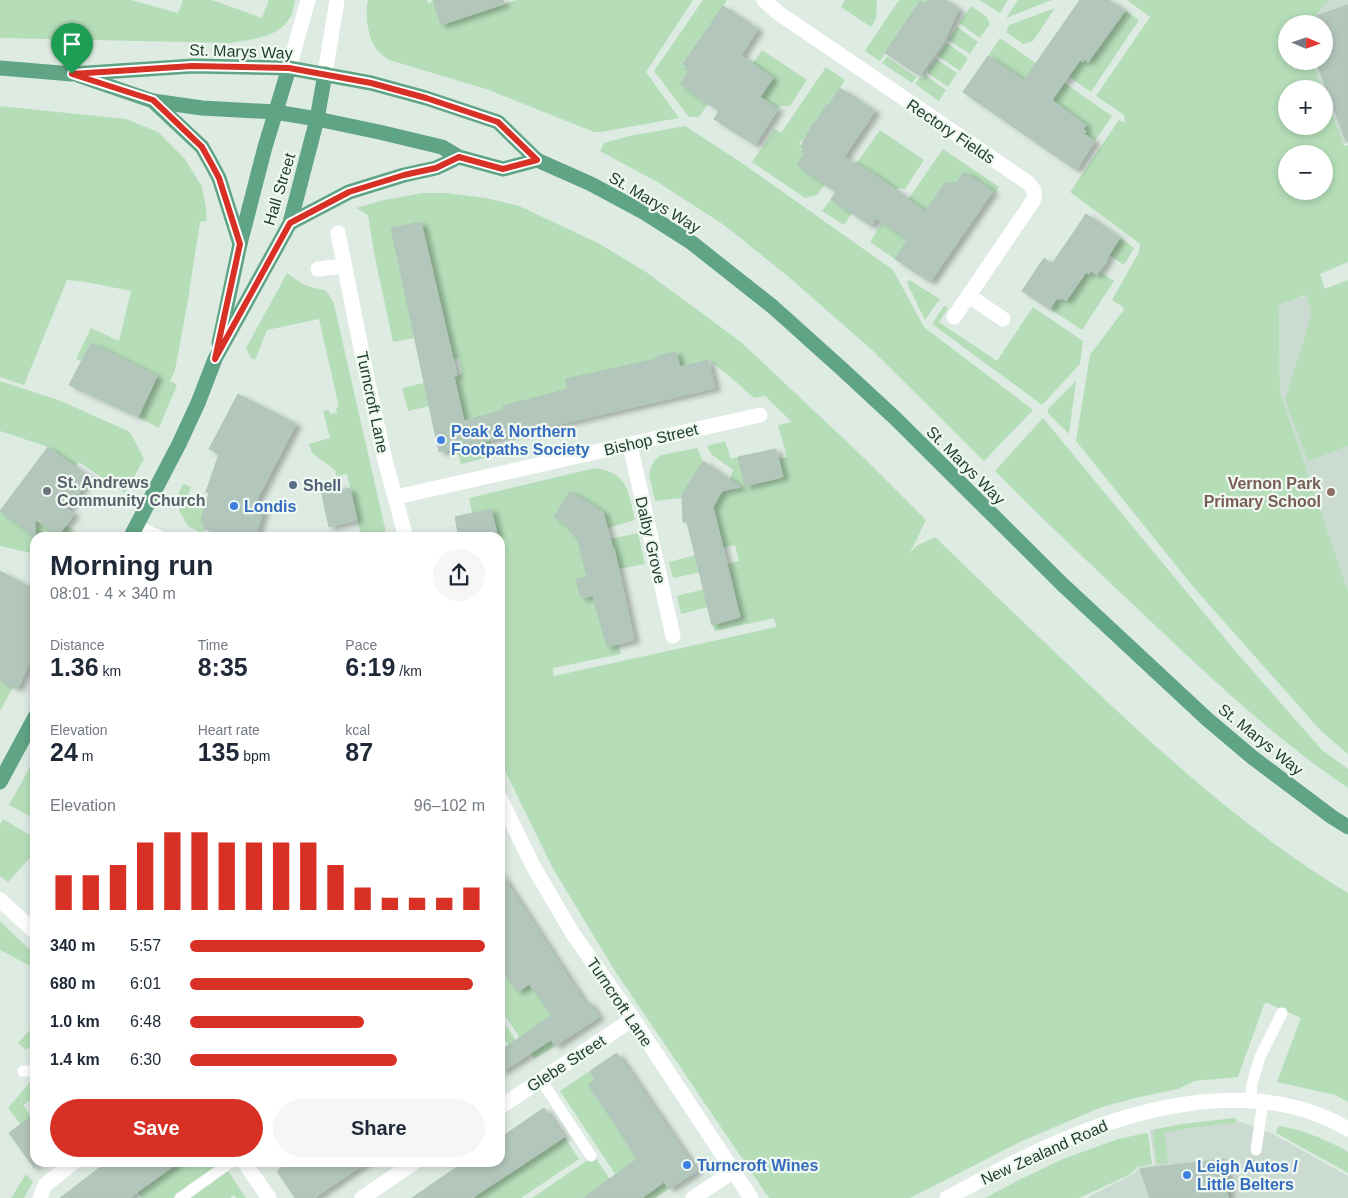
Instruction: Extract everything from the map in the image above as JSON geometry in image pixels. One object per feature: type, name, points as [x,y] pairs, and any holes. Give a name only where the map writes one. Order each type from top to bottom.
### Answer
[{"type":"main road","name":"St. Marys Way","points":[[0,68],[72,74],[192,66],[289,68],[380,85],[498,122],[537,160],[591,184],[645,213],[692,243],[773,307],[849,375],[1062,584],[1207,718],[1252,757],[1348,827]]},
{"type":"main road","name":"Hall Street","points":[[215,359],[240,244],[264,147],[289,68]]},
{"type":"main road","name":"St. Marys Way","points":[[72,74],[153,100],[202,108],[275,112],[317,119],[442,147],[459,157],[503,169],[537,160]]},
{"type":"main road","name":"Hall Street","points":[[133,532],[179,444],[215,359],[290,223],[317,119],[324,74]]},
{"type":"main road","points":[[153,100],[202,147],[219,178],[240,244]]},
{"type":"main road","points":[[290,223],[349,192],[404,175],[436,168],[459,157]]},
{"type":"main road","points":[[0,782],[30,726]]},
{"type":"street","points":[[289,68],[308,0]]},
{"type":"street","points":[[324,74],[337,0]]},
{"type":"street","name":"Rectory Fields","points":[[764,0],[778,12],[1027,182],[1034,190],[1033,201],[954,317]]},
{"type":"street","name":"Turncroft Lane","points":[[338,233],[371,397],[405,532]]},
{"type":"street","points":[[318,269],[344,266]]},
{"type":"street","points":[[969,296],[1003,319]]},
{"type":"street","name":"Bishop Street","points":[[396,497],[760,415]]},
{"type":"street","name":"Dalby Grove","points":[[630,444],[673,636]]},
{"type":"street","name":"Turncroft Lane","points":[[505,808],[533,866],[574,934],[751,1198]]},
{"type":"street","points":[[0,900],[30,927]]},
{"type":"street","name":"Glebe Street","points":[[505,1104],[633,1020]]},
{"type":"street","name":"New Zealand Road","points":[[947,1198],[1015,1162],[1073,1136],[1126,1117],[1193,1104],[1228,1100],[1257,1101],[1290,1106],[1324,1116],[1348,1129]]},
{"type":"street","points":[[40,1198],[45,1185],[68,1167]]},
{"type":"street","points":[[247,1167],[269,1198]]},
{"type":"street","points":[[362,1198],[408,1167]]},
{"type":"street","points":[[693,1198],[734,1171]]},
{"type":"lane","points":[[1256,1150],[1257,1101],[1252,1084],[1260,1057],[1282,1013]]},
{"type":"lane","points":[[23,1071],[30,1071]]},
{"type":"lane","points":[[541,1080],[591,1156]]},
{"type":"lane","points":[[180,1198],[224,1167]]},
{"type":"shaded area","points":[[1329,0],[1348,0],[1348,143],[1343,144],[1333,117],[1333,80],[1319,80],[1315,70],[1333,70],[1333,15],[1316,15]]},
{"type":"shaded area","name":"Vernon Park Primary School","points":[[1348,281],[1348,591],[1280,392],[1279,305]]},
{"type":"shaded area","points":[[1241,1122],[1273,1134],[1348,1176],[1348,1198],[1087,1198],[1133,1174],[1140,1167],[1155,1165],[1150,1130],[1201,1123]]},
{"type":"green space","points":[[0,0],[131,0],[178,13],[183,0],[212,0],[262,18],[269,0],[295,0],[291,16],[280,29],[265,36],[230,43],[0,38]]},
{"type":"green space","points":[[368,0],[427,0],[428,3],[433,1],[441,25],[517,0],[693,0],[646,72],[679,118],[594,132],[486,89],[389,60],[378,51],[371,39],[367,19]]},
{"type":"green space","points":[[703,0],[727,0],[721,9],[717,28],[710,24],[708,27],[712,30],[705,47],[698,42],[695,45],[700,48],[683,64],[689,71],[680,84],[708,104],[699,117],[689,117],[654,71]]},
{"type":"green space","points":[[845,0],[877,0],[876,19],[871,27],[841,7]]},
{"type":"green space","points":[[899,0],[932,0],[925,4],[920,1],[880,61],[865,51]]},
{"type":"green space","points":[[979,0],[1008,0],[1000,13]]},
{"type":"green space","points":[[1018,0],[1052,0],[1006,18]]},
{"type":"green space","points":[[1127,0],[1329,0],[1316,15],[1278,15],[1278,70],[1315,70],[1319,80],[1278,80],[1278,135],[1333,135],[1333,116],[1344,146],[1348,145],[1348,262],[1320,274],[1325,289],[1348,280],[1348,446],[1308,461],[1285,400],[1312,313],[1306,295],[1279,305],[1280,392],[1348,591],[1348,754],[1322,732],[1195,589],[1076,441],[1090,355],[1123,311],[1124,308],[1112,300],[1139,252],[1140,245],[1070,192],[1119,120],[1125,123],[1124,115],[1096,96],[1150,17]]},
{"type":"green space","points":[[971,6],[987,17],[990,24],[980,38],[959,23]]},
{"type":"green space","points":[[1055,8],[1033,41],[1023,44],[1006,32],[1009,25]]},
{"type":"green space","points":[[1124,10],[1139,20],[1091,92],[1068,76],[1080,60],[1083,62],[1084,59],[1089,62],[1095,44],[1100,47],[1102,44],[1094,39],[1111,30]]},
{"type":"green space","points":[[957,27],[978,42],[970,54],[948,40]]},
{"type":"green space","points":[[1000,38],[1112,116],[1095,141],[1084,134],[1086,131],[1083,129],[1086,125],[1054,106],[1056,103],[1051,98],[990,63],[993,59],[988,56]]},
{"type":"green space","points":[[947,43],[968,58],[960,71],[938,56]]},
{"type":"green space","points":[[762,50],[807,80],[790,106],[780,106],[778,109],[739,83]]},
{"type":"green space","points":[[887,57],[916,77],[912,83],[882,63]]},
{"type":"green space","points":[[936,59],[957,73],[948,87],[928,73]]},
{"type":"green space","points":[[826,67],[845,80],[838,91],[841,94],[834,110],[827,104],[825,108],[822,127],[815,123],[812,126],[809,145],[802,140],[799,144],[804,148],[801,152],[804,154],[797,165],[825,184],[817,195],[805,198],[752,162],[775,129],[781,133]]},
{"type":"green space","points":[[925,75],[946,90],[939,101],[915,84],[920,77],[923,79]]},
{"type":"green space","points":[[0,106],[126,119],[158,132],[185,159],[202,187],[207,221],[200,222],[175,370],[170,381],[177,385],[159,428],[138,417],[157,376],[91,343],[81,361],[76,359],[91,328],[119,341],[131,291],[67,280],[24,385],[0,377]]},
{"type":"green space","points":[[685,126],[745,165],[893,270],[924,327],[1033,410],[984,461],[873,351],[790,278],[724,225],[659,183],[600,151],[604,143],[629,136]]},
{"type":"green space","points":[[880,130],[924,160],[905,189],[897,188],[896,190],[856,164]]},
{"type":"green space","points":[[943,149],[999,187],[995,193],[964,172],[956,184],[954,182],[952,185],[946,182],[908,239],[914,244],[895,259],[870,242],[882,223],[896,231],[901,223],[895,218]]},
{"type":"green space","points":[[423,193],[446,193],[486,198],[519,206],[598,243],[646,272],[741,342],[862,456],[926,520],[910,553],[916,546],[935,537],[1048,646],[1171,760],[1256,830],[1348,893],[1348,1102],[1335,1095],[1277,1082],[1301,1018],[1265,1002],[1238,1077],[1195,1081],[1178,1089],[1102,1107],[1022,1141],[910,1198],[769,1198],[615,971],[552,867],[505,770],[505,532],[497,532],[491,509],[472,513],[469,498],[595,468],[615,474],[625,485],[635,520],[591,533],[604,513],[570,491],[554,517],[571,528],[569,533],[585,542],[638,533],[645,564],[618,569],[614,548],[582,556],[587,577],[576,579],[581,598],[623,589],[626,604],[602,629],[607,647],[618,644],[621,654],[553,668],[554,676],[776,627],[774,618],[715,631],[713,625],[740,617],[731,582],[721,566],[739,561],[735,545],[723,548],[710,511],[730,479],[733,470],[711,454],[707,446],[725,441],[731,459],[738,457],[782,476],[778,459],[787,457],[778,425],[792,422],[765,396],[754,398],[708,360],[686,365],[692,393],[686,396],[676,352],[657,356],[660,371],[642,375],[648,404],[641,405],[631,365],[594,385],[601,415],[594,416],[585,376],[566,379],[568,391],[503,406],[510,433],[485,416],[494,456],[461,464],[457,448],[471,419],[464,421],[429,406],[408,411],[402,388],[462,374],[459,358],[450,360],[441,311],[410,318],[414,338],[393,342],[368,215],[356,208],[384,200]],"holes":[[[421,222],[430,261],[399,268],[391,228]],[[432,266],[440,304],[409,311],[400,273]]]},
{"type":"green space","points":[[831,199],[852,213],[844,225],[822,211]]},
{"type":"green space","points":[[1120,238],[1134,248],[1124,265],[1102,250],[1117,242]]},
{"type":"green space","points":[[1091,271],[1097,275],[1099,271],[1114,281],[1082,330],[1050,309],[1057,298],[1060,300],[1073,282],[1078,285],[1086,272],[1089,274]]},
{"type":"green space","points":[[287,273],[305,285],[326,291],[334,304],[386,532],[360,532],[358,521],[349,522],[347,513],[355,511],[347,474],[336,476],[335,470],[312,453],[309,444],[330,438],[323,411],[329,410],[330,414],[337,413],[336,408],[339,407],[319,319],[267,330],[255,360],[250,357],[246,348]]},
{"type":"green space","points":[[909,280],[940,299],[925,320],[907,283]]},
{"type":"green space","points":[[944,306],[948,308],[939,322],[997,361],[1033,307],[1083,341],[1080,364],[1042,405],[932,324]]},
{"type":"green space","points":[[0,381],[61,401],[130,432],[144,459],[125,493],[79,462],[75,467],[48,447],[0,431]]},
{"type":"green space","points":[[1076,381],[1069,434],[1048,413],[1048,409]]},
{"type":"green space","points":[[1043,418],[1237,653],[1322,750],[1348,769],[1348,788],[1274,733],[1227,692],[1076,551],[995,471]]},
{"type":"green space","points":[[697,448],[703,461],[682,498],[655,501],[649,475],[655,460],[661,455]]},
{"type":"green space","points":[[183,484],[191,487],[187,499],[205,506],[201,520],[205,529],[204,532],[199,532],[188,526],[179,510],[179,492]]},
{"type":"green space","points":[[0,511],[27,531],[36,520],[52,532],[30,532],[30,553],[0,546]]},
{"type":"green space","points":[[66,525],[75,532],[61,532]]},
{"type":"green space","points":[[696,555],[701,572],[673,578],[669,562]]},
{"type":"green space","points":[[704,589],[708,607],[681,614],[677,596]]},
{"type":"green space","points":[[0,680],[13,687],[0,711]]},
{"type":"green space","points":[[30,767],[30,816],[9,805]]},
{"type":"green space","points":[[3,819],[30,835],[30,858],[8,882],[0,876],[0,825]]},
{"type":"green space","points":[[0,921],[30,950],[30,966],[0,950]]},
{"type":"green space","points":[[505,972],[518,991],[530,984],[552,1015],[544,1030],[555,1046],[534,1059],[505,1016]]},
{"type":"green space","points":[[505,1024],[517,1042],[510,1047],[505,1040]]},
{"type":"green space","points":[[30,1030],[30,1046],[26,1050],[18,1043]]},
{"type":"green space","points":[[590,1071],[595,1080],[588,1085],[598,1101],[607,1096],[607,1113],[622,1135],[634,1137],[626,1143],[657,1187],[664,1182],[669,1189],[655,1198],[631,1198],[560,1091]]},
{"type":"green space","points":[[30,1082],[30,1100],[23,1105],[30,1115],[26,1131],[8,1108]]},
{"type":"green space","points":[[1235,1118],[1237,1120],[1235,1123],[1195,1127],[1165,1133],[1168,1163],[1157,1164],[1154,1130],[1181,1124]]},
{"type":"green space","points":[[1280,1126],[1315,1136],[1348,1152],[1348,1173],[1276,1133],[1277,1128]]},
{"type":"green space","points":[[1148,1134],[1152,1164],[1138,1167],[1129,1175],[1079,1198],[985,1198],[1063,1159],[1118,1139]]},
{"type":"green space","points":[[564,1137],[579,1159],[521,1198],[476,1198],[475,1196]]},
{"type":"green space","points":[[594,1156],[610,1179],[582,1198],[532,1198]]},
{"type":"green space","points":[[158,1167],[167,1167],[169,1170],[172,1167],[216,1167],[173,1198],[142,1198],[133,1186],[142,1179],[147,1186],[159,1177],[154,1170]]},
{"type":"green space","points":[[228,1171],[246,1198],[236,1198],[234,1195],[230,1198],[191,1198]]},
{"type":"green space","points":[[26,1174],[33,1182],[24,1198],[11,1198]]},
{"type":"building","points":[[433,0],[503,0],[504,4],[441,25]]},
{"type":"building","points":[[928,0],[946,0],[959,9],[943,43],[920,76],[885,53],[920,1],[925,4]]},
{"type":"building","points":[[1080,0],[1109,0],[1125,11],[1088,62],[1084,59],[1083,62],[1080,60],[1052,100],[1086,125],[1083,129],[1086,131],[1084,134],[1095,141],[1076,170],[963,92],[988,56],[1024,80]]},
{"type":"building","points":[[1348,5],[1348,140],[1346,141],[1333,106],[1333,80],[1323,80],[1319,70],[1333,70],[1333,15],[1319,15]]},
{"type":"building","points":[[723,6],[758,29],[741,55],[773,78],[760,97],[778,109],[755,145],[714,119],[719,111],[680,84],[689,71],[685,69],[687,67],[683,64]]},
{"type":"building","points":[[840,88],[875,111],[844,157],[874,174],[925,211],[946,182],[952,185],[954,182],[956,184],[964,172],[993,191],[930,282],[895,259],[908,239],[876,218],[871,226],[831,199],[836,192],[797,165],[804,154],[801,152],[804,148],[801,146],[814,122]]},
{"type":"building","points":[[1086,214],[1120,238],[1097,275],[1091,271],[1089,274],[1086,272],[1066,301],[1057,298],[1050,309],[1022,291],[1044,258],[1052,264]]},
{"type":"building","points":[[421,222],[457,376],[454,377],[464,421],[504,410],[503,406],[568,389],[566,379],[657,359],[657,356],[676,352],[680,367],[708,360],[715,388],[439,452],[391,228]]},
{"type":"building","points":[[91,343],[157,376],[138,417],[69,385]]},
{"type":"building","points":[[238,394],[296,424],[254,505],[264,508],[257,532],[214,532],[205,529],[201,520],[209,493],[206,492],[219,454],[209,449]]},
{"type":"building","name":"St. Andrews Community Church","points":[[48,447],[90,477],[67,509],[74,514],[61,532],[53,532],[35,519],[35,532],[30,533],[0,511]]},
{"type":"building","points":[[776,449],[783,477],[745,486],[738,457]]},
{"type":"building","points":[[703,461],[741,487],[722,491],[713,507],[740,617],[712,625],[687,522],[683,522],[682,495]]},
{"type":"building","points":[[341,486],[342,490],[350,488],[357,520],[329,527],[321,490]]},
{"type":"building","points":[[570,491],[603,512],[614,548],[634,640],[607,647],[593,596],[581,598],[576,579],[587,577],[577,537],[569,532],[571,528],[554,517]]},
{"type":"building","points":[[491,509],[497,532],[458,532],[455,517]]},
{"type":"building","points":[[0,571],[30,587],[30,662],[17,689],[0,680]]},
{"type":"building","points":[[505,880],[585,1003],[588,1001],[599,1017],[555,1046],[551,1040],[505,1070],[505,1048],[552,1015],[529,984],[518,992],[505,974]]},
{"type":"building","points":[[617,1053],[697,1171],[669,1189],[664,1182],[642,1198],[583,1198],[637,1159],[588,1085],[595,1080],[590,1071]]},
{"type":"building","points":[[544,1108],[564,1137],[472,1198],[412,1198],[457,1167],[505,1167],[505,1135]]},
{"type":"building","points":[[30,1117],[30,1162],[9,1133]]},
{"type":"building","points":[[1224,1159],[1228,1198],[1150,1198],[1140,1169]]},
{"type":"building","points":[[100,1167],[172,1167],[129,1198],[60,1198]]},
{"type":"building","points":[[282,1167],[360,1167],[314,1198],[295,1198],[277,1171]]},
{"type":"place","name":"Peak & Northern Footpaths Society","points":[[441,440]]},
{"type":"place","name":"Shell","points":[[293,485]]},
{"type":"place","name":"St. Andrews Community Church","points":[[47,491]]},
{"type":"place","name":"Vernon Park Primary School","points":[[1331,492]]},
{"type":"place","name":"Londis","points":[[234,506]]},
{"type":"place","name":"Turncroft Wines","points":[[687,1165]]},
{"type":"place","name":"Leigh Autos / Little Belters","points":[[1187,1175]]},
{"type":"route","points":[[192,66],[289,68],[324,74],[371,83],[426,98],[498,122],[537,160],[503,169],[459,157],[436,168],[404,175],[349,192],[290,223],[215,359],[240,244],[219,178],[202,147],[153,100],[72,74],[192,66]]}]
